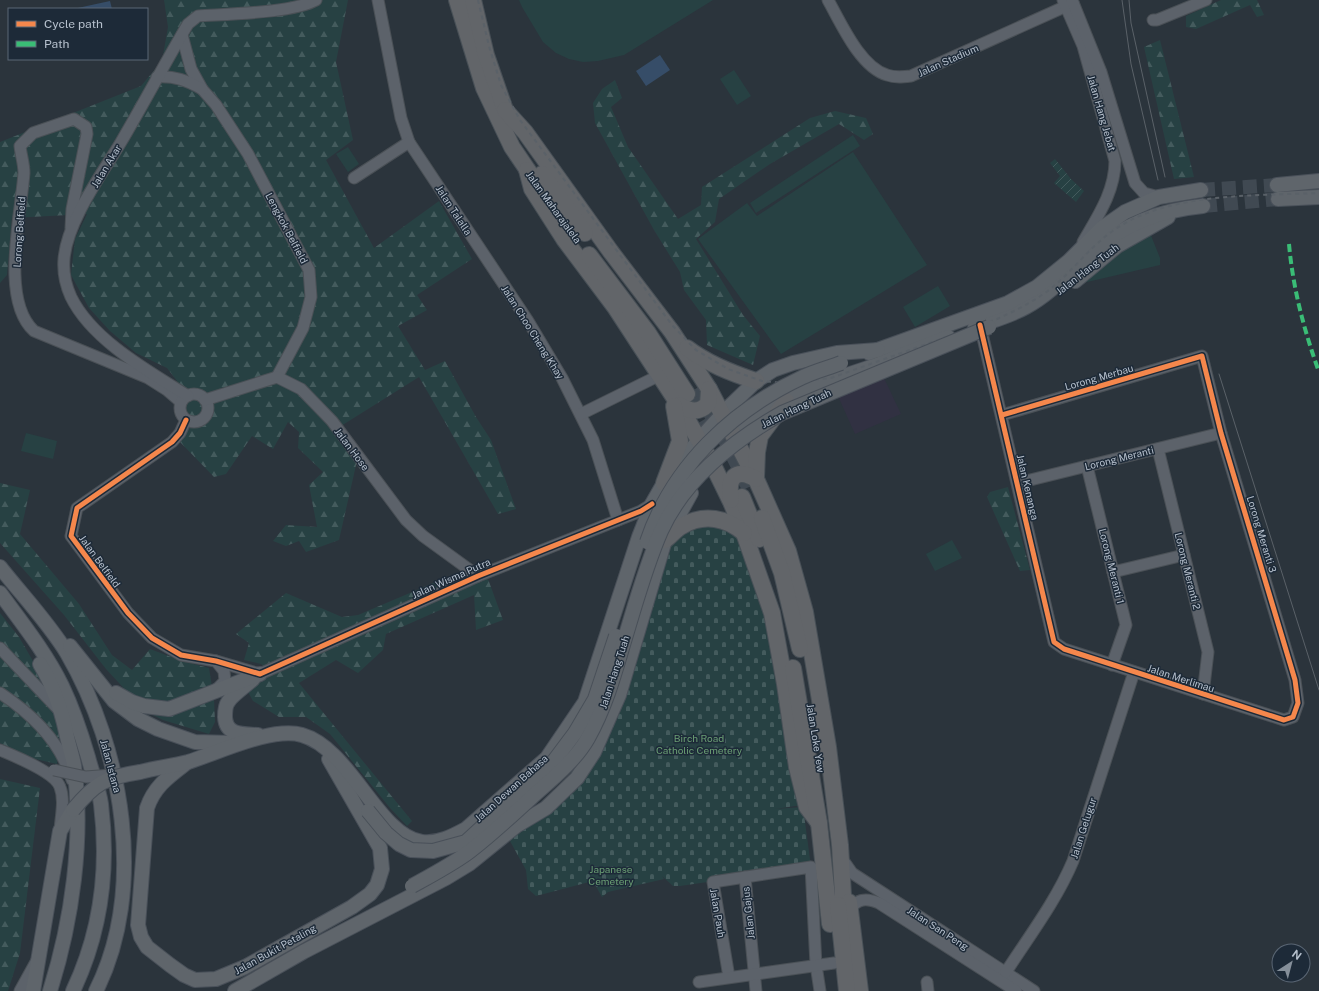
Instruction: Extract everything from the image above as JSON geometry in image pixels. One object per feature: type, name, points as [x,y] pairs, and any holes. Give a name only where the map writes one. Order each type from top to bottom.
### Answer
[{"type":"highway","name":"Jalan Maharajalela","points":[[457,0],[484,88],[512,147],[648,333],[689,394]]},
{"type":"highway","name":"Jalan Maharajalela","points":[[473,0],[486,55],[505,110],[528,152],[560,199],[653,323],[689,394]]},
{"type":"highway","points":[[505,110],[525,132],[611,252],[672,332],[704,361],[730,373],[756,381]]},
{"type":"highway","points":[[528,170],[532,188],[564,239],[615,307],[660,375],[722,413],[735,438],[745,493],[744,533],[772,613],[785,684],[797,766],[807,807],[819,823]]},
{"type":"highway","points":[[672,332],[689,394],[699,440],[713,465],[745,493],[788,551],[798,583],[824,722],[840,845],[845,913],[860,991]]},
{"type":"highway","points":[[664,483],[680,441],[689,394]]},
{"type":"highway","points":[[745,493],[760,436],[786,401]]},
{"type":"highway","name":"Jalan Loke Yew","points":[[745,493],[769,566],[783,620],[798,692],[819,823],[836,991]]},
{"type":"highway","name":"Jalan Loke Yew","points":[[745,493],[769,534],[795,621],[845,913],[847,991]]},
{"type":"highway","points":[[666,540],[682,526],[698,520],[713,518],[726,521],[744,533]]},
{"type":"highway","points":[[840,845],[845,863],[845,913]]},
{"type":"main road","points":[[1319,181],[1278,192],[1319,197]]},
{"type":"main road","name":"Jalan Hang Tuah","points":[[735,438],[771,410],[808,388],[874,366],[1027,293],[1069,261],[1080,248],[1115,218],[1159,196],[1201,190]]},
{"type":"main road","name":"Jalan Hang Tuah","points":[[300,943],[412,886],[466,854],[569,763],[587,740],[600,716],[609,692],[639,592],[661,530],[685,493],[709,465],[750,431],[782,413],[1031,310],[1070,285],[1117,246],[1147,229],[1198,206],[1155,214],[1125,228],[1092,252],[1051,291],[1025,308],[980,325],[878,350],[804,377],[762,400],[715,436],[683,472],[666,499],[652,528],[596,699],[575,733],[554,761],[466,842],[443,850],[422,852],[411,850],[399,844],[386,833],[368,811],[339,762]]},
{"type":"main road","name":"Jalan Hang Tuah","points":[[722,413],[756,381],[773,370],[793,363],[837,354],[878,350]]},
{"type":"main road","points":[[756,381],[745,404],[747,409],[753,414],[771,410]]},
{"type":"main road","name":"Jalan Dewan Bahasa","points":[[187,762],[267,736],[283,733],[302,734],[322,746],[339,762],[363,789],[392,826],[403,834],[419,841],[432,841],[452,836],[466,829],[547,758],[586,702],[652,504],[664,483],[722,413]]},
{"type":"main road","points":[[235,991],[303,952],[446,878],[469,864],[516,826],[546,808],[577,778],[597,746],[620,695],[666,540],[691,492],[735,438]]},
{"type":"main road","name":"Jalan Istana","points":[[0,567],[55,636],[81,681],[111,760],[118,788],[122,817],[125,869],[117,927],[111,953],[96,991]]},
{"type":"main road","points":[[21,593],[56,629],[114,701],[138,718],[158,729],[194,742],[243,743]]},
{"type":"main road","points":[[0,594],[44,670],[63,716],[74,764],[75,804],[78,835],[74,875],[66,921],[51,987]]},
{"type":"main road","name":"Jalan Istana","points":[[0,594],[48,660],[62,685],[72,709],[101,803],[104,855],[98,916],[84,967],[73,991]]},
{"type":"main road","points":[[96,678],[119,695],[132,702],[157,709],[169,709],[217,689],[260,674]]},
{"type":"main road","points":[[260,674],[228,701],[225,717],[228,728],[236,733],[267,736]]},
{"type":"main road","name":"Jalan Bukit Petaling","points":[[187,762],[163,782],[152,794],[147,808],[138,925],[141,937],[147,947],[156,955],[190,977],[203,980],[216,979],[245,967],[352,907],[370,894],[380,877],[383,858],[380,848],[322,746]]},
{"type":"main road","points":[[32,991],[60,831],[75,804],[88,791],[102,782],[124,774],[187,762]]},
{"type":"main road","points":[[493,806],[500,805],[507,809],[513,816],[516,826]]},
{"type":"main road","points":[[245,967],[300,943]]},
{"type":"main road","points":[[228,991],[300,943]]},
{"type":"main road","points":[[203,991],[232,973]]},
{"type":"street","name":"Jalan Akar","points":[[184,399],[112,346],[90,323],[72,298],[66,282],[64,258],[71,231],[88,197],[188,24],[198,16],[284,8],[310,4],[316,0]]},
{"type":"street","name":"Jalan Talalla","points":[[378,0],[401,118],[409,142],[499,278]]},
{"type":"street","name":"Jalan Stadium","points":[[828,0],[858,53],[875,69],[885,75],[895,77],[911,76],[1068,2]]},
{"type":"street","points":[[1153,20],[1157,20],[1206,0]]},
{"type":"street","name":"Jalan Hang Jebat","points":[[1068,2],[1101,72],[1135,183],[1144,193],[1159,196]]},
{"type":"street","name":"Jalan Hang Jebat","points":[[1068,2],[1083,46],[1115,161],[1110,193],[1080,248]]},
{"type":"street","name":"Lengkok Belfield","points":[[182,35],[191,69],[202,89],[216,105],[248,154],[309,270],[311,298],[303,328],[277,377]]},
{"type":"street","name":"Lengkok Belfield","points":[[157,77],[171,76],[184,80],[202,89]]},
{"type":"street","name":"Lorong Belfield","points":[[71,231],[72,210],[87,134],[86,127],[80,122],[74,120],[34,133],[20,146],[24,171],[16,253],[15,291],[18,306],[28,325],[34,331],[148,378],[184,399]]},
{"type":"street","points":[[354,178],[409,142]]},
{"type":"street","name":"Jalan Choo Cheng Khay","points":[[499,278],[548,352],[581,414],[597,452],[619,519]]},
{"type":"street","name":"Jalan Kenanga","points":[[980,325],[1054,642],[1064,649]]},
{"type":"street","name":"Lorong Merbau","points":[[1002,415],[1202,356]]},
{"type":"street","name":"Lorong Meranti 3","points":[[1202,356],[1221,433],[1295,680],[1298,703],[1293,717]]},
{"type":"street","points":[[581,414],[660,375]]},
{"type":"street","points":[[205,400],[277,377]]},
{"type":"street","name":"Jalan Hose","points":[[277,377],[301,390],[332,421],[406,520],[423,536],[478,576]]},
{"type":"street","points":[[198,395],[205,400],[208,409],[204,418],[196,423],[186,420],[180,410],[184,399],[198,395]]},
{"type":"street","name":"Jalan Belfield","points":[[186,420],[180,433],[172,442],[77,508],[71,536],[128,613],[152,638],[181,655],[216,661],[260,674]]},
{"type":"street","name":"Lorong Meranti","points":[[1018,483],[1221,433]]},
{"type":"street","name":"Lorong Meranti 2","points":[[1158,449],[1208,652],[1203,694]]},
{"type":"street","name":"Lorong Meranti 1","points":[[1087,466],[1126,625],[1112,665]]},
{"type":"street","name":"Jalan Wisma Putra","points":[[260,674],[478,576],[619,519],[641,512],[652,504]]},
{"type":"street","points":[[619,519],[644,526]]},
{"type":"street","points":[[1113,572],[1184,554]]},
{"type":"street","points":[[0,648],[52,702],[63,716]]},
{"type":"street","name":"Jalan Merlimau","points":[[1064,649],[1284,720],[1293,717]]},
{"type":"street","points":[[216,661],[224,672],[225,681],[217,689]]},
{"type":"street","name":"Jalan Gelugur","points":[[1006,972],[1044,916],[1066,878],[1134,672]]},
{"type":"street","points":[[0,693],[27,712],[48,735],[69,769],[75,804]]},
{"type":"street","points":[[0,750],[27,762],[54,778],[60,785],[63,802],[60,831]]},
{"type":"street","points":[[27,762],[86,778],[124,774]]},
{"type":"street","name":"Jalan San Peng","points":[[845,863],[852,873],[1034,991]]},
{"type":"street","name":"Jalan Gajus","points":[[756,991],[745,877],[811,868],[816,965]]},
{"type":"street","name":"Jalan Pauh","points":[[729,977],[713,882],[745,877]]},
{"type":"street","points":[[879,903],[871,894],[875,892],[884,893]]},
{"type":"street","name":"Jalan San Peng","points":[[845,913],[860,900],[872,900],[879,903],[1014,990]]},
{"type":"street","points":[[20,991],[37,960]]},
{"type":"street","points":[[699,982],[754,973],[834,963]]},
{"type":"street","points":[[816,965],[820,991]]},
{"type":"street","points":[[985,970],[998,973],[1006,972],[1014,990]]},
{"type":"shaded area","points":[[110,1],[112,8],[78,8]]},
{"type":"shaded area","points":[[660,55],[670,70],[646,86],[636,71]]},
{"type":"shaded area","points":[[884,378],[901,414],[855,434],[837,394]]},
{"type":"green space","points":[[164,0],[348,0],[336,62],[353,140],[326,160],[374,248],[439,201],[472,259],[417,295],[427,310],[398,326],[425,370],[445,361],[476,417],[491,440],[516,509],[498,514],[419,377],[341,426],[359,452],[339,540],[306,552],[299,541],[286,546],[273,541],[286,525],[317,527],[309,485],[323,472],[298,448],[299,432],[288,422],[273,449],[252,436],[226,474],[214,477],[180,442],[188,415],[177,381],[167,368],[136,353],[110,331],[89,308],[71,275],[75,239],[87,214],[12,218],[7,275],[0,283],[0,142],[141,86],[162,61],[168,27]]},
{"type":"green space","points":[[519,0],[713,0],[624,55],[598,61],[583,62],[569,59],[556,53],[543,42]]},
{"type":"green space","points":[[1221,0],[1257,0],[1264,15],[1257,17],[1250,5],[1196,29],[1186,27],[1186,16]]},
{"type":"green space","points":[[1160,40],[1194,177],[1174,179],[1144,47]]},
{"type":"green space","points":[[734,70],[751,96],[737,105],[720,79]]},
{"type":"green space","points":[[615,80],[622,98],[611,107],[628,147],[678,219],[701,205],[702,187],[810,118],[835,111],[866,118],[873,134],[864,140],[839,124],[770,164],[719,199],[715,222],[696,239],[743,315],[760,336],[753,365],[707,345],[706,320],[684,290],[680,272],[654,230],[595,123],[593,103],[602,89]]},
{"type":"green space","points":[[853,135],[860,146],[756,213],[750,203]]},
{"type":"green space","points":[[348,147],[359,164],[348,172],[336,154]]},
{"type":"green space","points":[[853,152],[927,265],[781,354],[698,239],[747,203],[757,216]]},
{"type":"green space","points":[[1055,159],[1071,179],[1084,191],[1076,202],[1054,183],[1060,176],[1050,163]]},
{"type":"green space","points":[[1150,233],[1160,258],[1160,265],[1083,283],[1139,238]]},
{"type":"green space","points":[[938,286],[950,306],[915,327],[903,307]]},
{"type":"green space","points":[[26,433],[57,441],[53,459],[21,451]]},
{"type":"green space","points":[[0,483],[30,490],[20,534],[79,604],[112,655],[132,670],[150,649],[182,661],[209,668],[214,699],[215,722],[209,734],[163,720],[145,711],[106,669],[64,615],[0,543]]},
{"type":"green space","points":[[1008,487],[1030,570],[1020,571],[987,497],[990,492]]},
{"type":"green space","name":"Birch Road Catholic Cemetery","points":[[704,519],[744,533],[765,600],[802,805],[775,809],[803,807],[811,867],[680,886],[673,886],[662,876],[664,879],[608,892],[602,897],[593,881],[536,896],[528,889],[526,870],[506,834],[577,778],[671,540]]},
{"type":"green space","points":[[952,540],[962,558],[935,571],[926,554]]},
{"type":"green space","points":[[484,568],[503,620],[476,630],[474,595],[386,634],[383,650],[358,673],[336,660],[299,683],[412,821],[407,826],[390,808],[330,734],[306,717],[279,717],[253,701],[247,690],[273,674],[261,664],[244,660],[249,643],[236,634],[286,593],[342,617],[358,615],[438,581],[449,582]]},
{"type":"green space","points":[[0,613],[19,637],[33,661],[60,726],[57,764],[35,759],[0,743]]},
{"type":"green space","points":[[0,779],[40,788],[20,953],[8,991],[0,991]]},
{"type":"tunnel","points":[[1201,190],[1277,185]]},
{"type":"tunnel","points":[[1203,206],[1278,199]]},
{"type":"tunnel","points":[[697,388],[725,438],[752,493]]},
{"type":"tunnel","points":[[690,400],[715,442]]},
{"type":"tram line","points":[[1122,0],[1131,64],[1158,180]]},
{"type":"tram line","points":[[1129,0],[1131,23],[1165,177]]},
{"type":"tram line","points":[[1219,374],[1319,690]]},
{"type":"railway","points":[[478,0],[489,46],[501,85],[520,120],[672,325],[696,350],[728,369],[762,381],[783,383],[831,378],[997,319],[1041,296],[1062,279],[1098,243],[1114,230],[1136,218],[1160,209],[1186,202],[1213,198],[1319,193]]},
{"type":"marked path","points":[[1289,244],[1293,277],[1300,309],[1319,372]]},
{"type":"cycle path","points":[[980,325],[1054,642],[1064,649],[1284,720],[1293,717],[1298,703],[1295,680],[1221,433],[1202,356],[1002,415]]},
{"type":"cycle path","points":[[186,420],[180,433],[172,442],[77,508],[71,536],[128,613],[152,638],[181,655],[216,661],[260,674],[478,576],[641,511],[652,504]]},
{"type":"park label","name":"Japanese Cemetery","points":[[611,874]]}]
